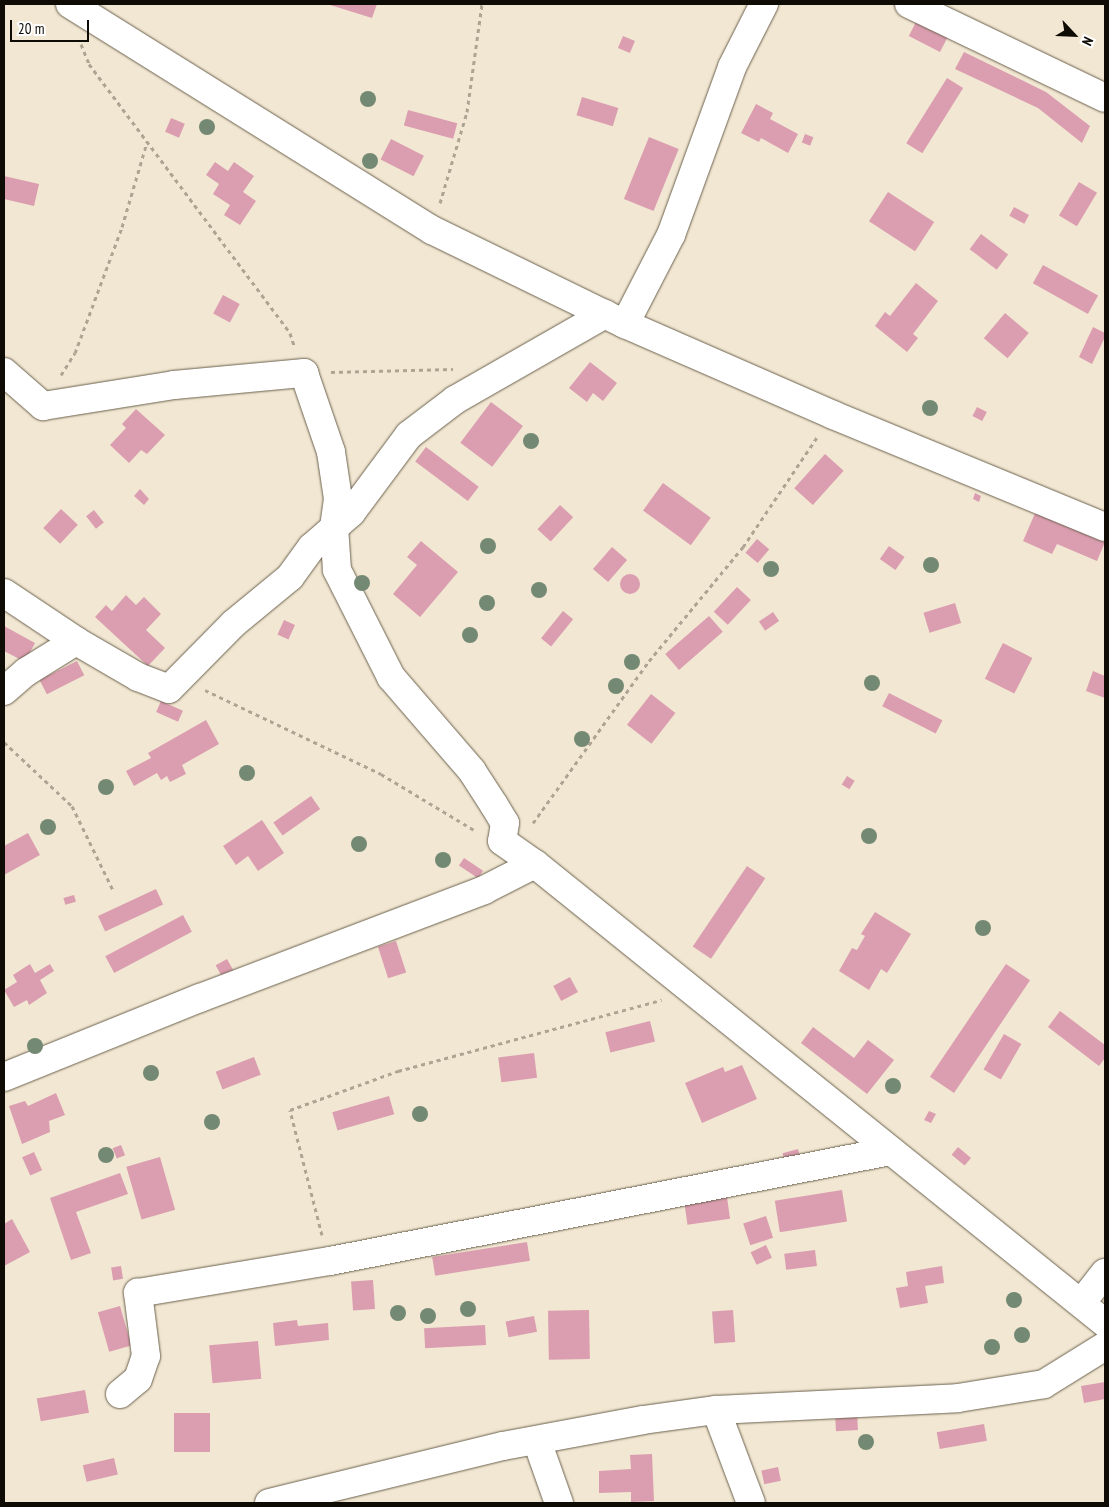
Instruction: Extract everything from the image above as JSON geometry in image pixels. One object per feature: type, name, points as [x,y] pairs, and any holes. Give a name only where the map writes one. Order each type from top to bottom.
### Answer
[{"type":"street","points":[[70,4],[432,230],[615,319],[832,415],[1105,527]]},
{"type":"street","points":[[4,593],[76,641],[138,677],[170,689],[233,624],[290,577],[312,547],[351,513],[409,435],[455,400],[615,319],[671,235],[732,67],[764,4]]},
{"type":"street","points":[[909,4],[1105,98]]},
{"type":"street","points":[[4,372],[42,406],[174,385],[304,373],[331,452],[338,499],[334,527],[338,570],[362,624],[391,677],[472,771],[505,823],[518,852],[691,992],[1082,1302],[1105,1323]]},
{"type":"street","points":[[4,691],[26,672],[76,641]]},
{"type":"street","points":[[4,1078],[200,998],[484,890],[518,852]]},
{"type":"street","points":[[120,1394],[138,1379],[146,1356],[138,1293],[330,1261],[890,1150]]},
{"type":"street","points":[[1082,1302],[1105,1273]]},
{"type":"street","points":[[283,1502],[368,1477],[643,1420],[716,1410],[958,1398],[1044,1384],[1105,1346]]},
{"type":"street","points":[[716,1410],[751,1503]]},
{"type":"street","points":[[537,1441],[559,1503]]},
{"type":"path","points":[[432,230],[467,112],[482,4]]},
{"type":"path","points":[[80,40],[89,64],[290,332],[304,373],[463,369]]},
{"type":"path","points":[[42,406],[74,353],[122,227],[147,142]]},
{"type":"path","points":[[170,689],[201,689],[245,707],[381,774],[481,834],[518,852],[541,808],[649,661],[743,547],[832,415]]},
{"type":"path","points":[[4,742],[72,806],[113,890]]},
{"type":"path","points":[[330,1261],[309,1190],[290,1110],[398,1071],[691,992]]},
{"type":"building","points":[[327,4],[377,4],[372,18]]},
{"type":"building","points":[[917,20],[948,36],[940,52],[909,36]]},
{"type":"building","points":[[623,36],[635,41],[630,53],[618,48]]},
{"type":"building","points":[[964,52],[1046,92],[1090,126],[1082,143],[1038,108],[955,69]]},
{"type":"building","points":[[947,78],[963,88],[922,153],[906,143]]},
{"type":"building","points":[[582,97],[618,108],[613,126],[576,115]]},
{"type":"building","points":[[756,104],[773,113],[770,119],[798,134],[788,153],[761,138],[759,142],[741,133]]},
{"type":"building","points":[[408,110],[457,123],[453,139],[404,125]]},
{"type":"building","points":[[171,118],[185,124],[179,138],[165,132]]},
{"type":"building","points":[[805,134],[813,137],[810,146],[802,142]]},
{"type":"building","points":[[649,137],[679,149],[654,211],[624,199]]},
{"type":"building","points":[[391,139],[424,156],[414,176],[381,159]]},
{"type":"building","points":[[215,162],[228,171],[234,162],[254,176],[243,192],[256,201],[240,225],[224,215],[230,205],[213,194],[219,184],[206,175]]},
{"type":"building","points":[[4,176],[39,184],[34,206],[4,199]]},
{"type":"building","points":[[1079,182],[1097,193],[1077,226],[1059,215]]},
{"type":"building","points":[[888,192],[934,222],[915,251],[869,221]]},
{"type":"building","points":[[1014,207],[1029,215],[1024,224],[1009,216]]},
{"type":"building","points":[[981,234],[1008,254],[997,270],[970,249]]},
{"type":"building","points":[[1043,265],[1098,296],[1088,314],[1033,283]]},
{"type":"building","points":[[916,283],[938,301],[913,334],[918,338],[907,352],[875,326],[885,312],[890,316]]},
{"type":"building","points":[[223,295],[240,304],[230,322],[213,314]]},
{"type":"building","points":[[1005,313],[1029,333],[1008,358],[984,338]]},
{"type":"building","points":[[1093,327],[1105,333],[1105,337],[1092,364],[1079,357]]},
{"type":"building","points":[[590,362],[617,383],[603,401],[593,393],[587,402],[569,388]]},
{"type":"building","points":[[491,402],[523,426],[492,467],[460,443]]},
{"type":"building","points":[[977,407],[987,412],[982,421],[972,416]]},
{"type":"building","points":[[136,409],[165,435],[147,454],[141,450],[129,463],[110,445],[126,428],[122,424]]},
{"type":"building","points":[[426,447],[479,487],[468,501],[415,461]]},
{"type":"building","points":[[825,454],[844,471],[813,505],[794,488]]},
{"type":"building","points":[[663,483],[711,518],[691,545],[643,511]]},
{"type":"building","points":[[140,489],[149,499],[144,505],[134,496]]},
{"type":"building","points":[[975,493],[981,496],[979,502],[973,499]]},
{"type":"building","points":[[560,505],[573,517],[551,541],[537,529]]},
{"type":"building","points":[[61,509],[78,525],[60,544],[43,528]]},
{"type":"building","points":[[94,510],[104,523],[96,529],[86,516]]},
{"type":"building","points":[[1036,511],[1105,542],[1097,561],[1057,544],[1052,554],[1023,541]]},
{"type":"building","points":[[757,539],[769,549],[758,563],[745,553]]},
{"type":"building","points":[[421,541],[458,572],[420,617],[393,594],[417,565],[407,557]]},
{"type":"building","points":[[889,546],[905,557],[895,570],[880,559]]},
{"type":"building","points":[[612,547],[627,560],[608,582],[593,569]]},
{"type":"building","points":[[630,574],[637,577],[640,584],[637,591],[630,594],[623,591],[620,584],[623,577]]},
{"type":"building","points":[[737,587],[751,600],[728,625],[714,612]]},
{"type":"building","points":[[126,595],[136,605],[144,597],[161,614],[146,630],[165,648],[148,666],[95,617],[106,605],[112,611]]},
{"type":"building","points":[[955,603],[961,623],[930,633],[923,613]]},
{"type":"building","points":[[563,611],[573,619],[551,646],[541,638]]},
{"type":"building","points":[[773,612],[779,621],[765,631],[759,622]]},
{"type":"building","points":[[709,616],[723,632],[679,670],[665,654]]},
{"type":"building","points":[[284,620],[295,625],[288,639],[277,635]]},
{"type":"building","points":[[4,626],[35,643],[25,662],[4,651]]},
{"type":"building","points":[[1003,643],[1032,658],[1014,694],[985,679]]},
{"type":"building","points":[[77,661],[84,675],[47,694],[40,680]]},
{"type":"building","points":[[1093,671],[1105,676],[1105,698],[1086,691]]},
{"type":"building","points":[[889,693],[942,720],[936,734],[882,706]]},
{"type":"building","points":[[651,694],[675,713],[651,744],[627,725]]},
{"type":"building","points":[[161,701],[183,711],[178,722],[156,712]]},
{"type":"building","points":[[206,720],[219,744],[182,765],[186,774],[170,782],[167,776],[161,780],[157,773],[134,786],[126,771],[151,758],[148,753]]},
{"type":"building","points":[[847,776],[855,781],[849,789],[842,784]]},
{"type":"building","points":[[311,796],[320,809],[282,835],[273,822]]},
{"type":"building","points":[[262,820],[284,853],[258,871],[248,856],[236,865],[223,846]]},
{"type":"building","points":[[28,833],[40,855],[4,875],[4,846]]},
{"type":"building","points":[[464,858],[483,871],[478,878],[459,865]]},
{"type":"building","points":[[747,866],[765,878],[711,959],[693,946]]},
{"type":"building","points":[[156,889],[163,904],[105,931],[98,916]]},
{"type":"building","points":[[74,895],[76,902],[65,905],[63,898]]},
{"type":"building","points":[[875,912],[911,934],[887,973],[881,969],[869,990],[839,971],[852,948],[857,950],[865,936],[861,934]]},
{"type":"building","points":[[183,915],[192,932],[114,973],[105,956]]},
{"type":"building","points":[[396,941],[406,972],[388,978],[378,947]]},
{"type":"building","points":[[227,959],[233,970],[222,977],[216,965]]},
{"type":"building","points":[[30,964],[35,973],[50,964],[54,971],[40,980],[47,993],[29,1005],[27,1000],[14,1007],[4,990],[17,982],[13,975]]},
{"type":"building","points":[[1006,964],[1030,980],[954,1093],[930,1077]]},
{"type":"building","points":[[570,977],[578,992],[561,1001],[553,986]]},
{"type":"building","points":[[1060,1011],[1105,1045],[1105,1058],[1099,1066],[1048,1027]]},
{"type":"building","points":[[650,1021],[655,1041],[610,1053],[605,1032]]},
{"type":"building","points":[[813,1027],[854,1058],[868,1040],[894,1060],[867,1094],[801,1043]]},
{"type":"building","points":[[1004,1034],[1021,1044],[1001,1080],[984,1070]]},
{"type":"building","points":[[534,1053],[537,1078],[501,1082],[498,1057]]},
{"type":"building","points":[[254,1057],[261,1075],[223,1089],[216,1072]]},
{"type":"building","points":[[742,1065],[757,1099],[702,1123],[685,1083],[723,1067],[725,1072]]},
{"type":"building","points":[[56,1093],[65,1115],[49,1121],[50,1132],[22,1144],[9,1106],[25,1101],[28,1106]]},
{"type":"building","points":[[389,1096],[394,1114],[338,1131],[332,1112]]},
{"type":"building","points":[[929,1111],[936,1114],[931,1123],[924,1120]]},
{"type":"building","points":[[121,1145],[125,1155],[117,1159],[113,1148]]},
{"type":"building","points":[[958,1147],[971,1158],[965,1166],[952,1155]]},
{"type":"building","points":[[798,1149],[801,1160],[785,1164],[783,1153]]},
{"type":"building","points":[[34,1152],[42,1170],[30,1176],[22,1157]]},
{"type":"building","points":[[160,1157],[175,1210],[142,1220],[126,1167]]},
{"type":"building","points":[[120,1173],[128,1194],[76,1212],[91,1253],[71,1260],[50,1198]]},
{"type":"building","points":[[842,1190],[847,1222],[780,1232],[775,1201]]},
{"type":"building","points":[[727,1197],[730,1219],[687,1225],[684,1203]]},
{"type":"building","points":[[766,1216],[773,1238],[750,1245],[743,1223]]},
{"type":"building","points":[[12,1219],[30,1252],[4,1266],[4,1224]]},
{"type":"building","points":[[527,1242],[530,1261],[435,1276],[432,1257]]},
{"type":"building","points":[[766,1245],[772,1258],[757,1265],[751,1252]]},
{"type":"building","points":[[815,1250],[817,1266],[786,1270],[784,1254]]},
{"type":"building","points":[[121,1266],[123,1279],[113,1280],[111,1268]]},
{"type":"building","points":[[942,1266],[944,1283],[925,1286],[928,1303],[900,1308],[896,1288],[908,1286],[906,1272]]},
{"type":"building","points":[[373,1280],[375,1309],[353,1310],[351,1282]]},
{"type":"building","points":[[120,1306],[131,1345],[109,1352],[98,1312]]},
{"type":"building","points":[[589,1310],[590,1359],[549,1360],[548,1311]]},
{"type":"building","points":[[733,1310],[735,1342],[714,1343],[712,1311]]},
{"type":"building","points":[[534,1316],[537,1332],[509,1337],[506,1322]]},
{"type":"building","points":[[297,1320],[298,1326],[328,1323],[329,1340],[275,1346],[273,1323]]},
{"type":"building","points":[[485,1325],[486,1345],[425,1348],[424,1328]]},
{"type":"building","points":[[258,1341],[261,1379],[212,1383],[209,1345]]},
{"type":"building","points":[[1105,1382],[1105,1399],[1084,1403],[1081,1386]]},
{"type":"building","points":[[85,1390],[89,1413],[41,1421],[37,1399]]},
{"type":"building","points":[[857,1412],[858,1430],[836,1431],[835,1413]]},
{"type":"building","points":[[174,1413],[210,1413],[210,1452],[174,1452]]},
{"type":"building","points":[[984,1424],[987,1441],[940,1449],[937,1432]]},
{"type":"building","points":[[652,1454],[654,1501],[631,1502],[631,1492],[599,1493],[599,1471],[631,1469],[630,1455]]},
{"type":"building","points":[[114,1458],[118,1475],[87,1482],[83,1465]]},
{"type":"building","points":[[778,1467],[781,1481],[764,1484],[761,1471]]}]
